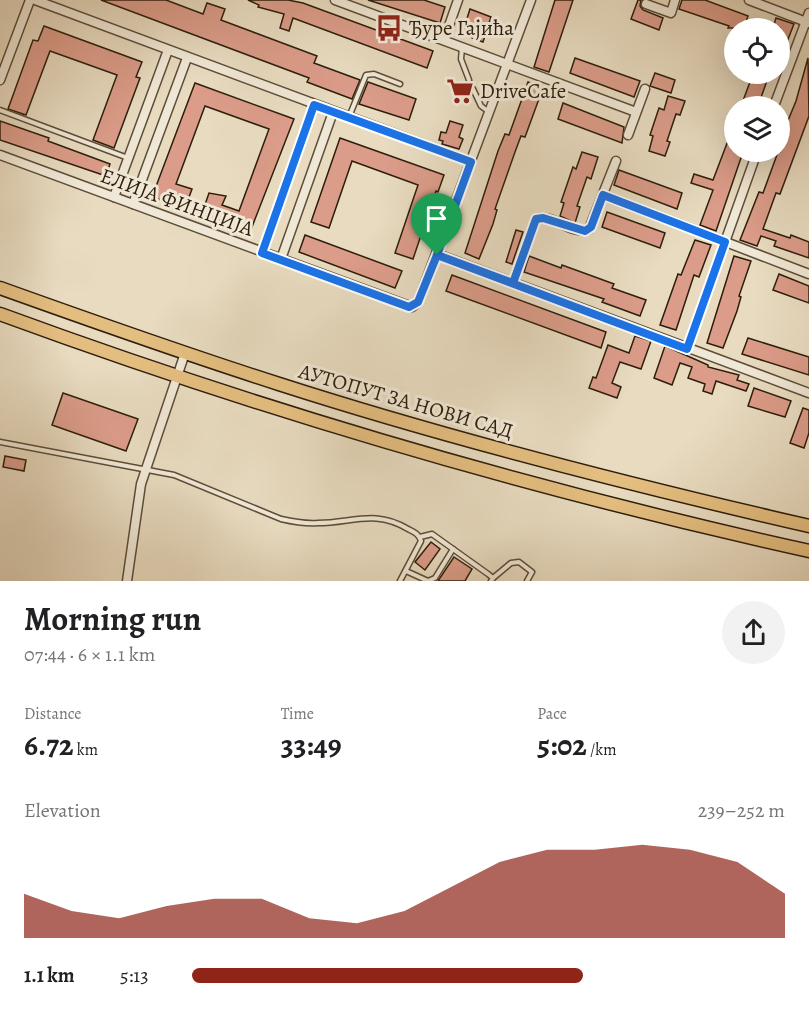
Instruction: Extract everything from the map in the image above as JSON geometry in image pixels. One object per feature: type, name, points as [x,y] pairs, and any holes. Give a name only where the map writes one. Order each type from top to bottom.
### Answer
[{"type":"main road","name":"АУТОПУТ ЗА НОВИ САД","points":[[0,288],[279,384],[459,438],[648,488],[809,526]]},
{"type":"main road","name":"АУТОПУТ ЗА НОВИ САД","points":[[0,314],[177,377],[464,465],[712,529],[809,551]]},
{"type":"street","points":[[0,80],[30,0]]},
{"type":"street","points":[[35,0],[471,162]]},
{"type":"street","points":[[444,40],[458,0]]},
{"type":"street","points":[[531,0],[437,255],[809,393]]},
{"type":"street","points":[[646,4],[671,13],[675,0]]},
{"type":"street","points":[[749,0],[808,19],[778,96]]},
{"type":"street","points":[[341,1],[636,112]]},
{"type":"street","points":[[114,197],[168,50]]},
{"type":"street","points":[[133,204],[187,58]]},
{"type":"street","points":[[628,135],[645,89]]},
{"type":"street","points":[[262,253],[314,105]]},
{"type":"street","points":[[281,259],[333,112]]},
{"type":"street","name":"ЕЛИЈА ФИНЦИЈА","points":[[0,155],[409,307],[418,302],[437,255]]},
{"type":"street","points":[[513,283],[536,219],[543,218],[585,231],[591,227],[616,161]]},
{"type":"street","points":[[687,349],[753,162]]},
{"type":"street","points":[[603,195],[809,274]]},
{"type":"street","points":[[127,581],[145,469],[185,353]]},
{"type":"lane","points":[[462,47],[461,59],[469,80]]},
{"type":"lane","points":[[348,117],[366,75],[374,74],[400,84]]},
{"type":"lane","points":[[473,89],[481,106],[489,112]]},
{"type":"lane","points":[[0,110],[128,158]]},
{"type":"lane","points":[[0,442],[174,475],[281,519],[320,524],[369,517],[405,526],[420,537]]},
{"type":"lane","points":[[420,537],[432,534],[492,580],[511,563],[519,562],[531,572],[528,581]]},
{"type":"lane","points":[[400,581],[419,547],[420,537]]},
{"type":"lane","points":[[406,571],[428,581],[435,578],[453,549]]},
{"type":"building","points":[[101,0],[166,0],[203,14],[207,3],[225,9],[221,20],[317,56],[314,63],[360,80],[352,99],[307,82],[309,78]]},
{"type":"building","points":[[248,0],[288,0],[303,3],[433,51],[427,68],[293,18],[289,31],[280,28],[284,14],[258,7],[259,5]]},
{"type":"building","points":[[368,0],[424,0],[445,7],[440,23]]},
{"type":"building","points":[[555,0],[573,0],[549,72],[534,67]]},
{"type":"building","points":[[638,0],[641,0],[640,6],[643,10],[663,18],[659,30],[631,19]]},
{"type":"building","points":[[682,0],[705,0],[748,16],[747,18],[724,18],[724,24],[679,9]]},
{"type":"building","points":[[470,9],[491,17],[483,42],[462,34]]},
{"type":"building","points":[[790,23],[794,24],[790,34]]},
{"type":"building","points":[[44,26],[142,62],[136,77],[140,78],[114,148],[93,140],[117,75],[50,51],[26,115],[8,109],[33,40],[38,41]]},
{"type":"building","points":[[575,58],[640,81],[634,97],[570,73]]},
{"type":"building","points":[[808,58],[809,116],[780,194],[776,193],[763,229],[790,238],[791,235],[809,242],[809,258],[774,246],[776,241],[761,236],[757,246],[740,240],[759,192],[763,193],[774,162],[790,162],[790,116]]},
{"type":"building","points":[[655,73],[675,80],[671,93],[650,86]]},
{"type":"building","points":[[368,82],[416,99],[409,120],[359,104]]},
{"type":"building","points":[[528,82],[543,88],[525,137],[521,136],[515,152],[495,209],[497,210],[493,224],[479,259],[465,253],[498,151],[505,134],[509,135]]},
{"type":"building","points":[[195,83],[294,119],[250,232],[202,213],[209,193],[226,196],[222,205],[239,211],[269,129],[205,106],[176,184],[192,189],[185,208],[152,197]]},
{"type":"building","points":[[749,84],[766,84],[762,96],[745,96]]},
{"type":"building","points":[[668,96],[685,101],[680,115],[676,114],[667,141],[670,142],[665,156],[649,151],[653,136],[650,135],[659,108],[664,110]]},
{"type":"building","points":[[563,103],[624,127],[622,143],[558,119]]},
{"type":"building","points":[[0,121],[49,138],[48,141],[110,164],[106,176],[0,140]]},
{"type":"building","points":[[450,121],[463,125],[459,137],[463,139],[459,149],[442,144],[443,141],[439,140],[441,132],[446,133]]},
{"type":"building","points":[[340,138],[444,175],[438,192],[436,191],[413,259],[395,253],[418,185],[352,161],[329,228],[311,222]]},
{"type":"building","points":[[724,151],[724,162],[740,162],[716,231],[700,225],[713,190],[691,183],[694,174],[713,180]]},
{"type":"building","points":[[582,152],[598,157],[591,179],[587,177],[577,206],[580,207],[575,223],[560,216],[564,203],[561,202],[573,167],[576,169]]},
{"type":"building","points":[[619,170],[682,193],[677,209],[614,185]]},
{"type":"building","points":[[607,212],[665,233],[660,248],[602,227]]},
{"type":"building","points":[[516,230],[523,232],[512,264],[506,262]]},
{"type":"building","points":[[305,235],[402,271],[395,288],[299,252]]},
{"type":"building","points":[[695,240],[711,245],[699,277],[694,275],[676,330],[660,325],[678,274],[681,275]]},
{"type":"building","points":[[529,256],[614,284],[612,288],[646,300],[640,316],[602,302],[604,299],[524,272]]},
{"type":"building","points":[[734,256],[751,261],[739,296],[741,297],[737,311],[723,348],[707,343]]},
{"type":"building","points":[[779,274],[809,286],[809,303],[773,290]]},
{"type":"building","points":[[452,275],[606,332],[601,348],[446,291]]},
{"type":"building","points":[[635,336],[651,341],[641,369],[620,362],[612,383],[621,387],[617,398],[589,388],[593,377],[596,378],[608,345],[629,353]]},
{"type":"building","points":[[748,338],[809,357],[809,375],[742,354]]},
{"type":"building","points":[[665,346],[708,367],[739,375],[737,380],[749,384],[746,391],[716,381],[712,394],[703,391],[705,384],[688,378],[692,367],[680,363],[672,385],[654,378]]},
{"type":"building","points":[[754,388],[791,401],[785,417],[748,406]]},
{"type":"building","points":[[63,393],[138,419],[126,451],[52,425]]},
{"type":"building","points":[[803,408],[809,410],[809,433],[804,448],[790,443]]},
{"type":"building","points":[[5,456],[26,460],[24,471],[3,467]]},
{"type":"building","points":[[431,542],[440,549],[425,570],[415,562]]},
{"type":"building","points":[[454,557],[472,569],[465,581],[438,581]]},
{"type":"place","name":"Ђуре Гајића","points":[[389,28]]},
{"type":"place","name":"DriveCafe","points":[[460,91]]},
{"type":"route","points":[[437,255],[418,302],[409,307],[262,253],[314,105],[471,162],[437,255],[513,283],[536,219],[539,217],[585,231],[591,227],[603,195],[725,242],[687,349],[437,255]]}]
